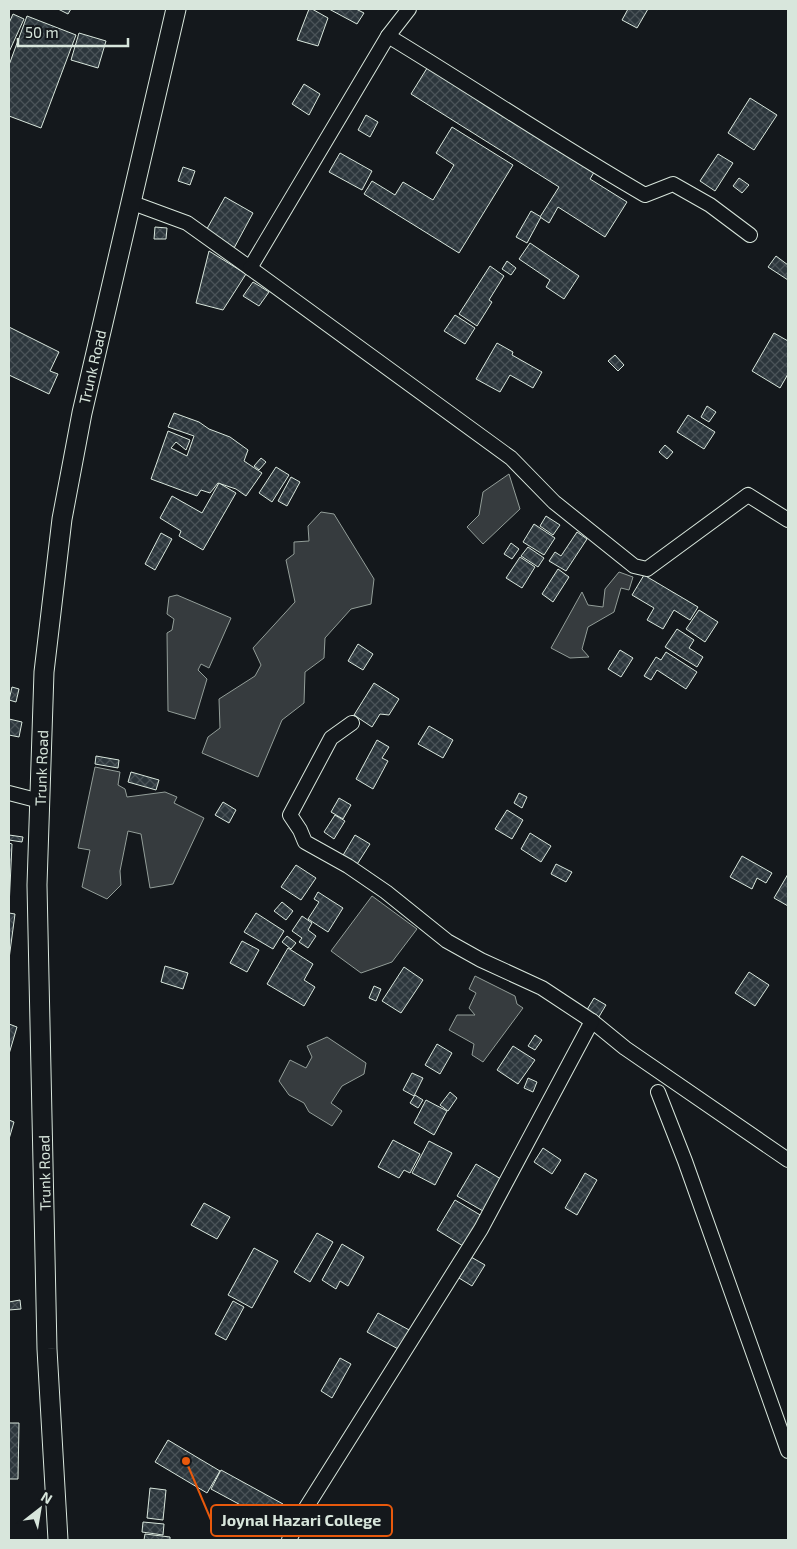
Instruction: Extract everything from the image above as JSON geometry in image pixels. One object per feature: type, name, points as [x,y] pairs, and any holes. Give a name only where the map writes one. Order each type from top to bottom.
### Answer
[{"type":"main road","name":"Trunk Road","points":[[58,1540],[46,1349],[37,885],[44,672],[62,519],[82,413],[176,9]]},
{"type":"street","points":[[250,268],[388,36],[409,9]]},
{"type":"street","points":[[388,36],[466,83],[598,168],[645,195],[674,184],[703,201],[750,235]]},
{"type":"street","points":[[130,202],[187,223],[250,268],[511,458],[554,502],[634,566],[647,568],[748,495],[788,520]]},
{"type":"street","points":[[352,723],[331,738],[290,815],[305,842],[348,866],[379,887],[447,941],[481,960],[542,988],[592,1021],[625,1048],[788,1160]]},
{"type":"street","points":[[9,793],[40,801]]},
{"type":"street","points":[[289,1540],[304,1511],[481,1229],[592,1021]]},
{"type":"street","points":[[658,1092],[685,1161],[788,1450]]},
{"type":"shaded area","points":[[509,474],[520,509],[483,544],[467,527],[479,515],[483,492]]},
{"type":"shaded area","points":[[321,512],[334,514],[374,579],[371,604],[351,609],[325,638],[324,658],[305,672],[304,703],[282,720],[258,777],[202,753],[208,737],[220,728],[219,699],[255,676],[261,665],[253,648],[295,602],[286,560],[294,554],[294,542],[309,541],[308,526]]},
{"type":"shaded area","points":[[619,572],[633,577],[629,590],[621,588],[614,612],[588,627],[582,649],[589,657],[570,658],[551,648],[582,592],[588,605],[603,607],[605,589]]},
{"type":"shaded area","points":[[177,595],[231,618],[209,668],[201,664],[198,670],[207,679],[195,719],[168,711],[167,633],[172,630],[174,619],[167,614],[169,597]]},
{"type":"shaded area","points":[[95,767],[120,772],[118,785],[125,789],[127,797],[165,792],[177,797],[174,803],[204,818],[173,884],[150,888],[141,834],[128,831],[120,871],[121,885],[107,899],[82,887],[90,850],[78,848]]},
{"type":"shaded area","points":[[372,896],[417,929],[392,962],[361,973],[331,951]]},
{"type":"shaded area","points":[[475,976],[515,996],[517,1004],[523,1008],[483,1062],[472,1055],[474,1044],[449,1030],[457,1015],[475,1015],[469,1008],[476,993],[469,989]]},
{"type":"shaded area","points":[[327,1037],[366,1063],[364,1074],[342,1086],[331,1103],[342,1111],[332,1126],[309,1112],[304,1103],[289,1095],[279,1081],[290,1060],[306,1068],[312,1057],[307,1046]]},
{"type":"building","points":[[58,9],[71,9],[68,14]]},
{"type":"building","points":[[309,9],[328,18],[318,46],[297,40]]},
{"type":"building","points":[[329,9],[356,9],[364,13],[357,24]]},
{"type":"building","points":[[628,9],[648,9],[637,28],[622,20]]},
{"type":"building","points":[[13,14],[24,19],[9,52],[9,23]]},
{"type":"building","points":[[27,16],[76,35],[41,128],[9,116],[9,65]]},
{"type":"building","points":[[79,33],[106,41],[98,68],[71,60]]},
{"type":"building","points":[[429,65],[596,169],[590,179],[627,202],[605,237],[558,207],[549,223],[540,217],[559,187],[411,94]]},
{"type":"building","points":[[304,84],[320,94],[309,115],[292,104]]},
{"type":"building","points":[[750,98],[777,115],[754,150],[728,133]]},
{"type":"building","points":[[366,115],[378,122],[370,137],[358,130]]},
{"type":"building","points":[[452,127],[513,165],[459,253],[364,194],[372,181],[395,195],[403,182],[433,200],[454,165],[436,153]]},
{"type":"building","points":[[340,153],[372,171],[362,190],[329,172]]},
{"type":"building","points":[[718,154],[733,163],[715,191],[700,181]]},
{"type":"building","points":[[183,167],[195,171],[190,185],[178,181]]},
{"type":"building","points":[[739,178],[749,185],[742,193],[733,186]]},
{"type":"building","points":[[225,197],[253,213],[233,250],[204,234]]},
{"type":"building","points":[[531,211],[541,217],[527,243],[516,237]]},
{"type":"building","points":[[155,227],[167,228],[166,239],[154,239]]},
{"type":"building","points":[[530,243],[579,276],[564,299],[546,287],[550,280],[519,259]]},
{"type":"building","points":[[209,251],[246,274],[223,310],[196,303]]},
{"type":"building","points":[[776,256],[788,265],[788,280],[768,267]]},
{"type":"building","points":[[507,261],[516,268],[511,275],[502,269]]},
{"type":"building","points":[[490,266],[504,276],[489,300],[492,302],[477,326],[459,314]]},
{"type":"building","points":[[253,282],[269,292],[259,306],[243,296]]},
{"type":"building","points":[[455,315],[475,328],[465,344],[444,331]]},
{"type":"building","points":[[9,327],[59,352],[50,371],[58,374],[49,394],[9,375]]},
{"type":"building","points":[[774,333],[788,341],[788,374],[780,388],[752,371]]},
{"type":"building","points":[[497,343],[513,352],[512,355],[542,372],[533,388],[510,375],[500,392],[476,379]]},
{"type":"building","points":[[615,355],[624,365],[618,371],[608,361]]},
{"type":"building","points":[[707,406],[716,412],[709,422],[701,417]]},
{"type":"building","points":[[174,413],[199,422],[209,429],[230,437],[248,450],[244,461],[262,473],[246,496],[236,489],[218,483],[210,493],[201,490],[197,496],[151,479],[168,431],[190,440],[186,450],[176,442],[171,448],[187,456],[194,436],[168,427]]},
{"type":"building","points":[[688,415],[715,432],[704,449],[677,432]]},
{"type":"building","points":[[665,445],[673,452],[667,459],[659,452]]},
{"type":"building","points":[[261,458],[266,462],[259,470],[254,466]]},
{"type":"building","points":[[276,467],[289,475],[272,502],[259,493]]},
{"type":"building","points":[[291,477],[300,482],[287,506],[278,501]]},
{"type":"building","points":[[219,483],[236,493],[203,550],[179,536],[181,531],[160,518],[172,496],[202,513]]},
{"type":"building","points":[[546,516],[560,525],[553,535],[540,526]]},
{"type":"building","points":[[534,524],[555,538],[544,555],[523,542]]},
{"type":"building","points":[[577,532],[587,539],[566,571],[549,561],[555,552],[561,556]]},
{"type":"building","points":[[161,533],[172,539],[155,570],[145,564]]},
{"type":"building","points":[[511,543],[519,549],[512,559],[504,554]]},
{"type":"building","points":[[528,547],[544,558],[538,567],[521,556]]},
{"type":"building","points":[[520,557],[535,567],[522,588],[506,578]]},
{"type":"building","points":[[558,569],[569,577],[553,602],[542,594]]},
{"type":"building","points":[[644,575],[698,607],[690,620],[674,610],[663,629],[647,620],[654,608],[632,595]]},
{"type":"building","points":[[699,610],[718,622],[705,642],[686,629]]},
{"type":"building","points":[[677,629],[694,640],[689,648],[703,657],[697,667],[665,647]]},
{"type":"building","points":[[358,644],[373,654],[363,670],[348,661]]},
{"type":"building","points":[[620,650],[633,658],[621,677],[608,669]]},
{"type":"building","points":[[666,652],[697,672],[686,689],[657,670],[651,680],[644,676],[656,657],[661,660]]},
{"type":"building","points":[[374,683],[399,699],[389,715],[380,714],[372,727],[354,715]]},
{"type":"building","points":[[12,687],[19,689],[16,702],[9,700]]},
{"type":"building","points":[[9,719],[22,722],[19,737],[9,735]]},
{"type":"building","points":[[429,726],[453,740],[443,758],[418,744]]},
{"type":"building","points":[[377,740],[389,747],[382,758],[388,761],[373,789],[356,779]]},
{"type":"building","points":[[96,756],[119,760],[118,768],[95,764]]},
{"type":"building","points":[[131,772],[159,780],[156,790],[128,782]]},
{"type":"building","points":[[519,793],[527,797],[522,808],[514,803]]},
{"type":"building","points":[[339,798],[351,805],[343,819],[331,812]]},
{"type":"building","points":[[223,802],[236,810],[229,823],[215,815]]},
{"type":"building","points":[[507,810],[523,820],[512,839],[495,829]]},
{"type":"building","points":[[335,815],[345,821],[334,839],[324,832]]},
{"type":"building","points":[[530,833],[551,846],[541,862],[521,849]]},
{"type":"building","points":[[9,835],[23,837],[22,842],[9,840]]},
{"type":"building","points":[[355,835],[370,844],[356,866],[342,857]]},
{"type":"building","points":[[9,843],[12,844],[9,907]]},
{"type":"building","points":[[742,856],[772,873],[766,883],[757,878],[752,889],[730,877]]},
{"type":"building","points":[[556,864],[572,872],[566,882],[551,874]]},
{"type":"building","points":[[296,865],[316,878],[301,900],[281,887]]},
{"type":"building","points":[[788,874],[788,906],[774,898]]},
{"type":"building","points":[[318,892],[343,908],[328,932],[308,919],[319,902],[314,899]]},
{"type":"building","points":[[282,902],[293,911],[286,920],[274,911]]},
{"type":"building","points":[[9,913],[15,914],[9,959]]},
{"type":"building","points":[[256,913],[284,931],[273,949],[244,932]]},
{"type":"building","points":[[302,916],[312,923],[308,930],[316,936],[308,948],[299,942],[302,938],[292,931]]},
{"type":"building","points":[[287,936],[296,943],[291,949],[282,942]]},
{"type":"building","points":[[242,941],[259,950],[247,972],[230,963]]},
{"type":"building","points":[[288,948],[313,964],[304,980],[315,987],[304,1006],[267,984]]},
{"type":"building","points":[[165,966],[188,973],[183,989],[161,982]]},
{"type":"building","points":[[404,967],[423,980],[401,1013],[382,1001]]},
{"type":"building","points":[[749,972],[769,985],[755,1006],[735,993]]},
{"type":"building","points":[[374,986],[381,989],[376,1001],[369,998]]},
{"type":"building","points":[[594,998],[606,1005],[597,1020],[585,1013]]},
{"type":"building","points":[[9,1024],[17,1027],[9,1054]]},
{"type":"building","points":[[535,1035],[542,1040],[535,1050],[528,1046]]},
{"type":"building","points":[[437,1044],[452,1053],[440,1074],[425,1065]]},
{"type":"building","points":[[513,1046],[535,1060],[518,1084],[497,1070]]},
{"type":"building","points":[[412,1073],[423,1078],[414,1096],[403,1090]]},
{"type":"building","points":[[528,1078],[537,1082],[533,1092],[524,1088]]},
{"type":"building","points":[[450,1092],[457,1098],[448,1111],[440,1105]]},
{"type":"building","points":[[415,1095],[423,1100],[418,1108],[410,1103]]},
{"type":"building","points":[[426,1100],[447,1111],[434,1135],[414,1123]]},
{"type":"building","points":[[9,1120],[14,1122],[9,1139]]},
{"type":"building","points":[[393,1140],[420,1154],[410,1173],[404,1170],[399,1178],[378,1167]]},
{"type":"building","points":[[429,1141],[452,1153],[435,1185],[412,1173]]},
{"type":"building","points":[[543,1148],[561,1160],[552,1174],[534,1162]]},
{"type":"building","points":[[476,1164],[501,1179],[483,1211],[457,1196]]},
{"type":"building","points":[[585,1173],[597,1180],[577,1215],[565,1208]]},
{"type":"building","points":[[455,1200],[482,1216],[463,1246],[437,1230]]},
{"type":"building","points":[[204,1203],[230,1217],[217,1239],[191,1225]]},
{"type":"building","points":[[317,1233],[333,1242],[310,1282],[294,1272]]},
{"type":"building","points":[[342,1244],[364,1257],[348,1286],[340,1281],[336,1289],[322,1280]]},
{"type":"building","points":[[254,1248],[278,1261],[252,1308],[228,1295]]},
{"type":"building","points":[[471,1257],[485,1265],[472,1286],[459,1278]]},
{"type":"building","points":[[20,1300],[21,1309],[9,1310],[9,1302]]},
{"type":"building","points":[[233,1301],[244,1307],[226,1340],[215,1334]]},
{"type":"building","points":[[378,1313],[411,1331],[400,1350],[367,1332]]},
{"type":"building","points":[[340,1358],[351,1364],[332,1398],[321,1391]]},
{"type":"building","points":[[9,1423],[19,1423],[18,1479],[9,1479]]},
{"type":"building","points":[[168,1440],[220,1471],[207,1493],[155,1462]]},
{"type":"building","points":[[221,1470],[283,1504],[272,1522],[211,1489]]},
{"type":"building","points":[[150,1488],[166,1490],[163,1520],[147,1518]]},
{"type":"building","points":[[143,1522],[164,1524],[163,1535],[142,1532]]},
{"type":"building","points":[[145,1534],[170,1537],[170,1540],[144,1540]]},
{"type":"place","name":"Joynal Hazari College","points":[[186,1461]]}]
